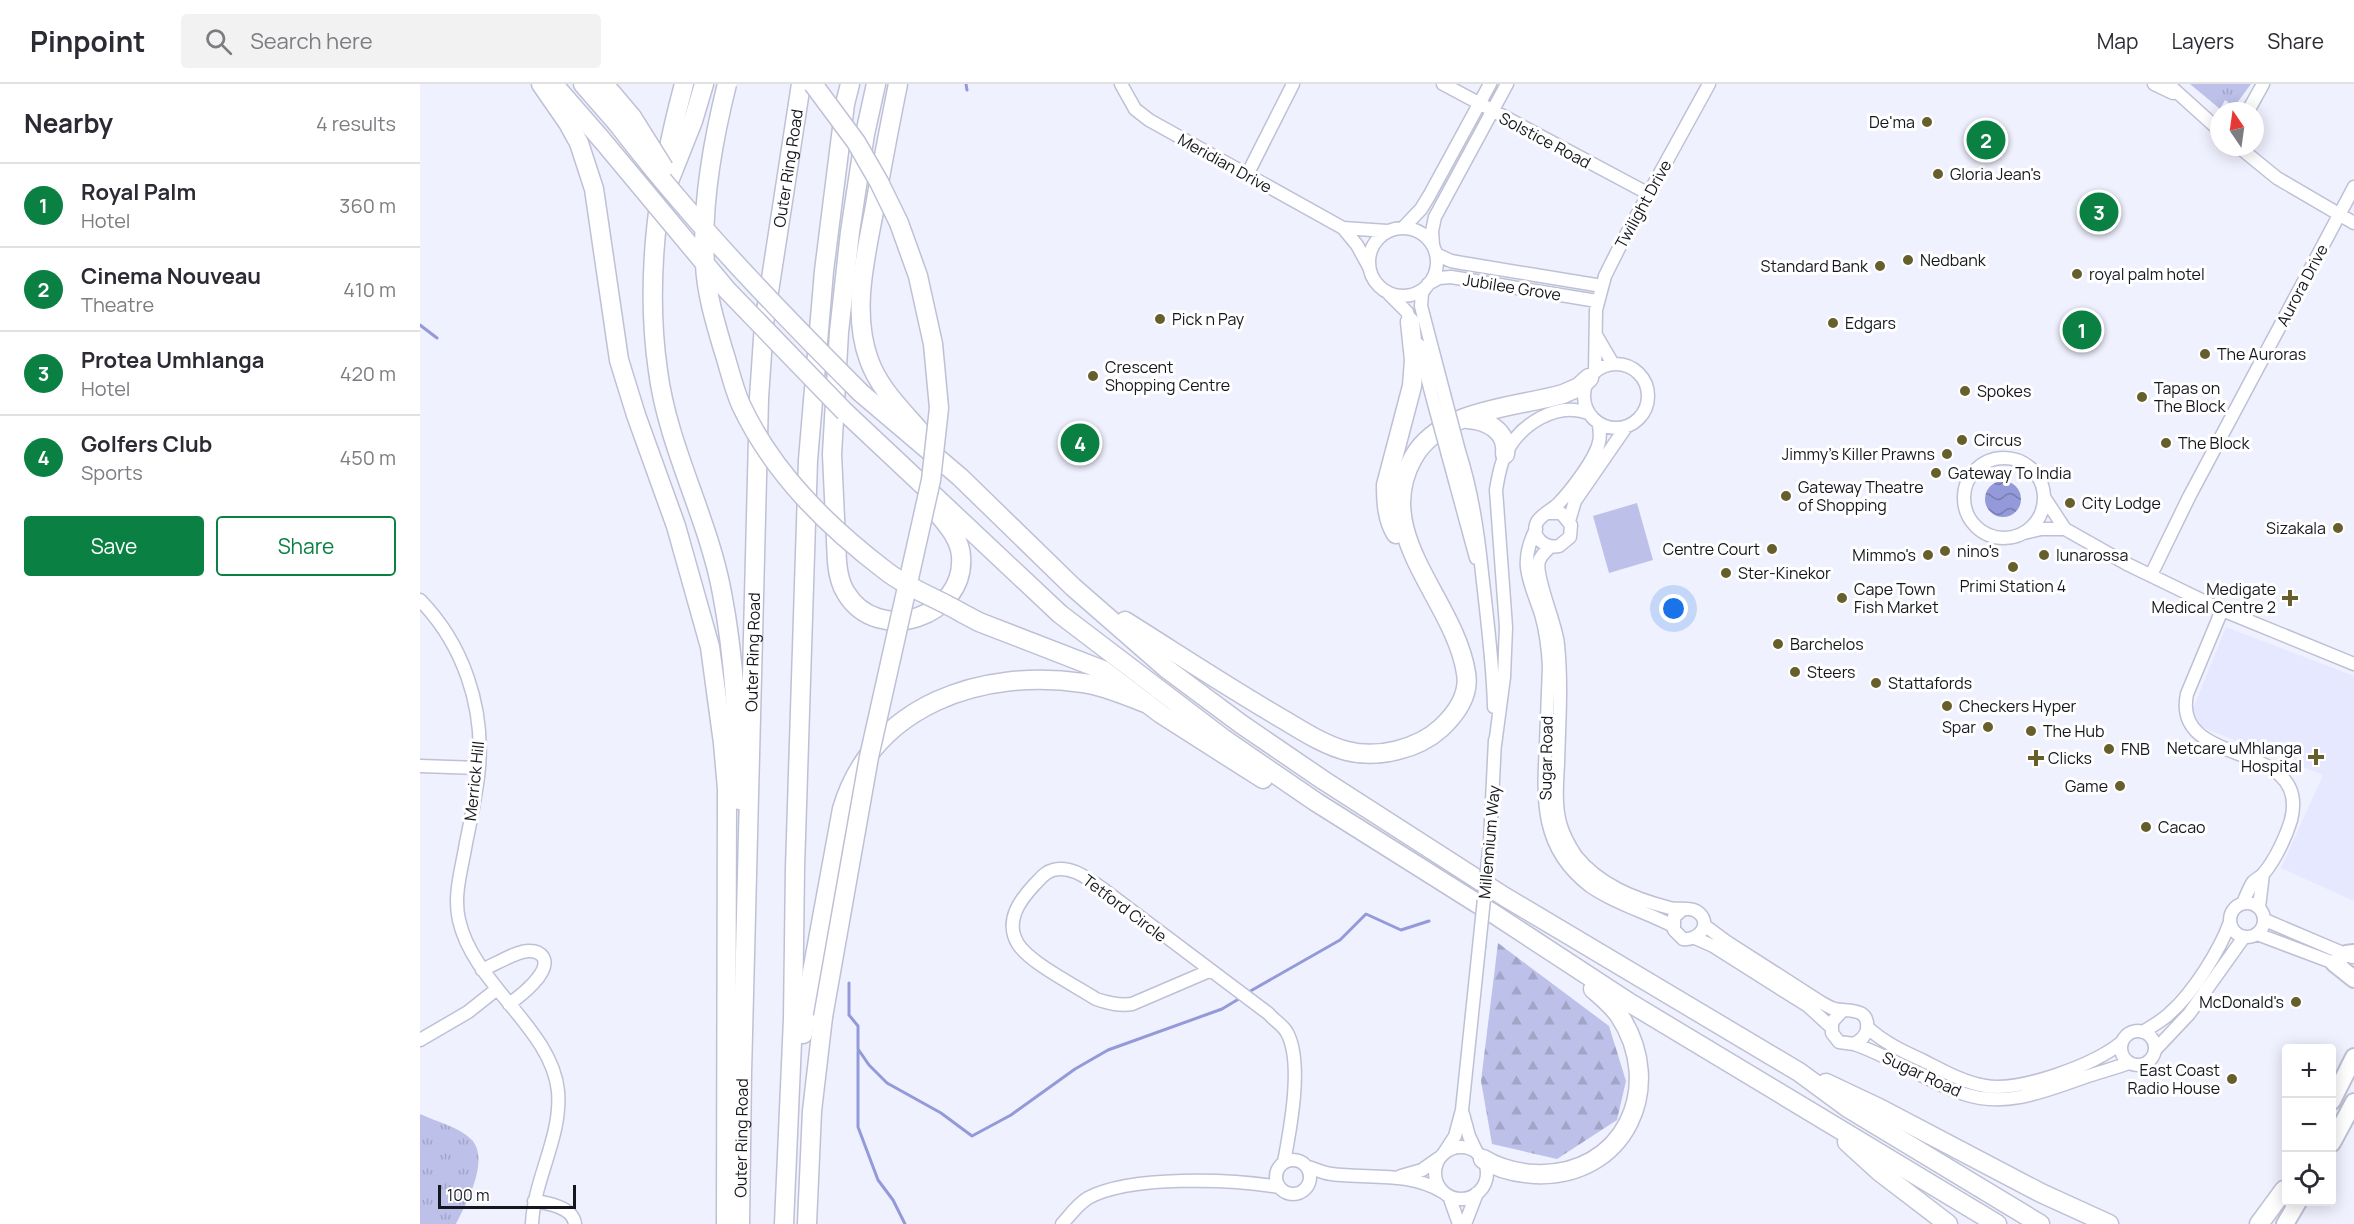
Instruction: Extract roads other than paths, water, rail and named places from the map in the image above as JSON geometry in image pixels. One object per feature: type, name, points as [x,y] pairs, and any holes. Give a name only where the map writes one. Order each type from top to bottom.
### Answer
[{"type":"highway","points":[[541,84],[576,137],[594,189],[619,360],[676,526],[710,647],[727,789],[726,1224]]},
{"type":"highway","points":[[554,84],[727,290],[845,412],[935,509],[956,538],[962,555],[955,586],[946,600],[934,610],[918,618],[902,622],[886,621],[869,614],[846,595],[839,579],[837,562],[832,454],[839,332],[865,134],[876,84]]},
{"type":"highway","points":[[583,84],[625,120]]},
{"type":"highway","points":[[604,84],[625,120],[693,219],[795,327],[861,393],[960,477],[1073,587],[1167,669],[1311,772],[1505,897],[1799,1072],[1848,1108],[2040,1224]]},
{"type":"highway","points":[[684,84],[672,129],[659,199],[653,307],[658,373],[668,424],[703,524],[722,592],[734,686],[739,758],[735,1072],[738,1224]]},
{"type":"highway","points":[[659,199],[682,153],[704,84]]},
{"type":"highway","points":[[727,84],[711,161],[705,233],[705,265],[719,336],[740,403],[780,470],[820,514],[887,572],[914,589],[933,596],[979,622],[1103,670],[1148,704],[1271,784],[1316,802]]},
{"type":"highway","name":"Outer Ring Road","points":[[738,1224],[759,398],[764,324],[801,84]]},
{"type":"highway","points":[[807,1224],[812,1111],[823,1017],[868,757],[931,480],[939,408],[933,345],[918,276],[899,223],[856,142],[813,84]]},
{"type":"highway","points":[[784,1224],[793,1030],[808,460],[824,271],[842,125],[850,84]]},
{"type":"highway","points":[[898,84],[863,279],[862,328],[869,360],[881,385],[960,477]]},
{"type":"highway","points":[[1410,322],[1414,360],[1412,386],[1389,469],[1386,493],[1392,527],[1402,546],[1418,565]]},
{"type":"highway","points":[[1073,587],[1233,690],[1320,741],[1346,751],[1363,754],[1390,752],[1433,735],[1452,718],[1466,691],[1467,676],[1461,648],[1418,565],[1401,514],[1403,478],[1413,457],[1425,441],[1441,428],[1459,420],[1563,394],[1579,387],[1592,375]]},
{"type":"highway","points":[[845,412],[1060,614],[1224,739],[1316,802],[1679,1034],[1997,1224]]},
{"type":"highway","points":[[1459,420],[1477,419],[1496,428],[1504,439],[1505,454]]},
{"type":"highway","points":[[794,1224],[797,1104],[802,1040],[834,842],[846,794],[871,751],[896,726],[921,708],[942,697],[1003,682],[1085,683],[1118,692],[1148,704]]},
{"type":"highway","points":[[1480,1156],[1504,1169],[1523,1173],[1565,1172],[1602,1157],[1614,1146],[1629,1123],[1639,1092],[1639,1071],[1626,1028],[1607,1002],[1562,959]]},
{"type":"highway","points":[[1799,1072],[1853,1095],[2041,1193],[2109,1224]]},
{"type":"highway","points":[[1830,1123],[1880,1172],[1948,1224]]},
{"type":"highway","points":[[2261,1224],[2282,1201]]},
{"type":"main road","points":[[2347,957],[2354,979]]},
{"type":"main road","points":[[2346,1074],[2354,1045]]},
{"type":"main road","points":[[2333,1098],[2354,1057]]},
{"type":"main road","points":[[2336,1134],[2354,1102]]},
{"type":"main road","points":[[2285,1224],[2288,1206]]},
{"type":"street","name":"Meridian Drive","points":[[1121,84],[1135,109],[1149,120],[1343,228],[1357,245],[1370,269]]},
{"type":"street","points":[[1246,175],[1293,84]]},
{"type":"street","name":"Solstice Road","points":[[1443,84],[1649,194]]},
{"type":"street","points":[[1404,228],[1429,196],[1490,84]]},
{"type":"street","points":[[1434,249],[1419,232],[1404,228],[1387,231],[1372,246],[1369,258],[1370,269],[1375,281],[1384,290],[1403,296],[1415,293],[1427,285],[1435,273],[1434,249],[1432,231],[1435,217],[1507,84]]},
{"type":"street","name":"Twilight Drive","points":[[1592,375],[1597,301],[1602,286],[1621,244],[1709,84]]},
{"type":"street","points":[[2154,84],[2182,98]]},
{"type":"street","points":[[2168,84],[2210,122]]},
{"type":"street","points":[[2253,102],[2262,84]]},
{"type":"street","points":[[2250,156],[2277,178],[2354,223]]},
{"type":"street","name":"Aurora Drive","points":[[2151,575],[2189,497],[2354,187]]},
{"type":"street","name":"Meridian Drive","points":[[1343,228],[1387,231]]},
{"type":"street","name":"Jubilee Grove","points":[[1434,249],[1451,261],[1602,286]]},
{"type":"street","name":"Jubilee Grove","points":[[1427,285],[1439,278],[1451,277],[1597,301]]},
{"type":"street","name":"Millennium Way","points":[[1427,285],[1422,292],[1420,306],[1473,550],[1482,573],[1493,677],[1495,745],[1490,841],[1462,1110],[1455,1136],[1442,1155]]},
{"type":"street","name":"Millennium Way","points":[[1384,290],[1402,306],[1438,395]]},
{"type":"street","points":[[1594,331],[1613,364]]},
{"type":"street","points":[[1495,745],[1504,677],[1506,627],[1496,490],[1505,454],[1517,436],[1542,417],[1569,410],[1588,413],[1599,423],[1612,428],[1626,427],[1637,421],[1645,411],[1648,398],[1647,387],[1642,377],[1626,365],[1605,366],[1592,375],[1583,396],[1588,413]]},
{"type":"street","points":[[1599,423],[1600,439],[1597,450],[1563,499],[1539,519],[1536,529],[1540,541],[1550,547],[1559,546],[1568,540],[1571,533],[1569,521],[1575,501],[1626,427]]},
{"type":"street","points":[[2065,529],[2044,496],[2035,471],[2018,460],[1999,458],[1989,461],[1980,466],[1969,479],[1964,495],[1965,504],[1972,522],[1989,535],[2000,537],[2041,529],[2065,529],[2222,610],[2354,664]]},
{"type":"street","points":[[2021,534],[2036,522],[2041,514],[2044,496]]},
{"type":"street","points":[[1547,513],[1561,513],[1569,521]]},
{"type":"street","name":"Sugar Road","points":[[1536,529],[1525,558],[1548,646],[1544,790],[1546,818],[1552,839],[1574,872],[1592,887],[1673,926]]},
{"type":"street","name":"Sugar Road","points":[[1550,547],[1542,555],[1538,566],[1557,633],[1560,666],[1557,794],[1560,823],[1575,853],[1587,868],[1628,895],[1680,911]]},
{"type":"street","name":"Merrick Hill","points":[[420,600],[431,611],[459,655],[477,714],[480,740],[479,768],[457,896],[458,918],[464,938],[482,970],[546,1054],[558,1088],[558,1119],[534,1201],[532,1224]]},
{"type":"street","points":[[2222,610],[2187,694],[2187,714],[2194,730],[2204,740],[2277,772],[2287,785],[2292,806],[2290,821],[2281,845],[2263,874],[2253,882],[2243,903]]},
{"type":"street","points":[[420,766],[479,768]]},
{"type":"street","name":"Tetford Circle","points":[[1209,971],[1132,1004],[1120,1005],[1106,1002],[1096,999],[1024,953],[1014,936],[1013,915],[1025,894],[1044,875],[1052,870],[1076,872],[1135,913],[1263,1010],[1286,1031],[1294,1057],[1290,1131],[1280,1167]]},
{"type":"street","points":[[2263,874],[2259,907],[2265,920],[2347,957],[2354,971]]},
{"type":"street","points":[[2259,907],[2250,902],[2243,903],[2233,910],[2217,952],[2182,1000],[2163,1019],[2143,1032],[2131,1032],[2122,1042],[2121,1054],[2129,1064],[2145,1064],[2152,1058],[2155,1050],[2188,1014],[2251,935],[2262,929],[2265,920]]},
{"type":"street","points":[[1694,910],[1700,913],[1704,925],[1727,942],[1822,1003],[1843,1010],[1853,1009],[1859,1012],[1867,1027],[1863,1037],[1854,1044],[1839,1041],[1835,1038],[1831,1028],[1808,1006],[1713,946],[1695,938],[1683,939],[1677,935],[1673,926],[1674,917],[1680,911],[1694,910]]},
{"type":"street","points":[[2230,922],[2236,933],[2347,957]]},
{"type":"street","points":[[1695,938],[1701,933],[1704,925]]},
{"type":"street","points":[[482,970],[525,951],[535,951],[542,956],[544,963],[539,976],[525,993],[509,1004]]},
{"type":"street","points":[[420,1040],[468,1012],[497,989]]},
{"type":"street","points":[[1831,1028],[1834,1017],[1843,1010]]},
{"type":"street","name":"Sugar Road","points":[[1867,1027],[1885,1041],[1959,1078],[1997,1087],[2016,1086],[2058,1073],[2098,1058],[2122,1042]]},
{"type":"street","points":[[2143,1032],[2152,1039],[2155,1050]]},
{"type":"street","name":"Sugar Road","points":[[1854,1044],[1962,1094],[1996,1100],[2036,1094],[2129,1064]]},
{"type":"street","name":"Millennium Way","points":[[1462,1110],[1466,1129],[1480,1156]]},
{"type":"street","name":"Tetford Circle","points":[[1290,1131],[1303,1163]]},
{"type":"street","points":[[1397,1176],[1422,1170],[1450,1149],[1465,1147],[1480,1156],[1486,1177],[1465,1224]]},
{"type":"street","points":[[1442,1155],[1435,1170],[1435,1176],[1447,1194],[1459,1224]]},
{"type":"street","points":[[1246,1181],[1280,1167],[1303,1163],[1330,1173],[1397,1176],[1463,1199],[1477,1193]]},
{"type":"street","points":[[1303,1163],[1310,1172],[1310,1183]]},
{"type":"street","points":[[1280,1167],[1276,1182],[1287,1194],[1298,1194],[1310,1183],[1330,1173]]},
{"type":"street","points":[[1062,1224],[1087,1198],[1129,1184],[1246,1181],[1279,1187]]},
{"type":"street","points":[[534,1201],[568,1212],[575,1224]]},
{"type":"water","points":[[2003,481],[2015,487],[2021,499],[2015,511],[2003,517],[1991,511],[1985,499],[1991,487]]},
{"type":"waterway","points":[[966,84],[967,90]]},
{"type":"waterway","points":[[420,325],[437,338]]},
{"type":"waterway","points":[[1247,993],[1340,940],[1366,914],[1401,930],[1429,921]]},
{"type":"waterway","points":[[849,983],[849,1015],[858,1026],[858,1049],[869,1065],[887,1083],[941,1113],[972,1136],[1011,1115],[1075,1069],[1108,1050],[1222,1009],[1242,997]]},
{"type":"waterway","points":[[858,1051],[858,1127],[878,1180],[893,1200],[905,1224]]},
{"type":"place","name":"De'ma","points":[[1927,122]]},
{"type":"place","name":"Cinema Nouveau","points":[[1986,140]]},
{"type":"place","name":"Gloria Jean's","points":[[1938,174]]},
{"type":"place","name":"Protea Umhlanga","points":[[2099,212]]},
{"type":"place","name":"Nedbank","points":[[1908,260]]},
{"type":"place","name":"Standard Bank","points":[[1880,266]]},
{"type":"place","name":"royal palm hotel","points":[[2077,274]]},
{"type":"place","name":"Pick n Pay","points":[[1160,319]]},
{"type":"place","name":"Edgars","points":[[1833,323]]},
{"type":"place","name":"Royal Palm","points":[[2082,330]]},
{"type":"place","name":"The Auroras","points":[[2205,354]]},
{"type":"place","name":"Crescent Shopping Centre","points":[[1093,376]]},
{"type":"place","name":"Spokes","points":[[1965,391]]},
{"type":"place","name":"Tapas on The Block","points":[[2142,397]]},
{"type":"place","name":"Circus","points":[[1962,440]]},
{"type":"place","name":"Golfers Club","points":[[1080,443]]},
{"type":"place","name":"The Block","points":[[2166,443]]},
{"type":"place","name":"Jimmy's Killer Prawns","points":[[1947,454]]},
{"type":"place","name":"Gateway To India","points":[[1936,473]]},
{"type":"place","name":"Gateway Theatre of Shopping","points":[[1786,496]]},
{"type":"place","name":"City Lodge","points":[[2070,503]]},
{"type":"place","name":"Sizakala","points":[[2338,528]]},
{"type":"place","name":"Centre Court","points":[[1772,549]]},
{"type":"place","name":"nino's","points":[[1945,551]]},
{"type":"place","name":"Mimmo's","points":[[1928,555]]},
{"type":"place","name":"lunarossa","points":[[2044,555]]},
{"type":"place","name":"Primi Station 4","points":[[2013,567]]},
{"type":"place","name":"Ster-Kinekor","points":[[1726,573]]},
{"type":"place","name":"Cape Town Fish Market","points":[[1842,598]]},
{"type":"place","name":"Medigate Medical Centre 2","points":[[2290,598]]},
{"type":"place","name":"Barchelos","points":[[1778,644]]},
{"type":"place","name":"Steers","points":[[1795,672]]},
{"type":"place","name":"Stattafords","points":[[1876,683]]},
{"type":"place","name":"Checkers Hyper","points":[[1947,706]]},
{"type":"place","name":"Spar","points":[[1988,727]]},
{"type":"place","name":"The Hub","points":[[2031,731]]},
{"type":"place","name":"FNB","points":[[2109,749]]},
{"type":"place","name":"Netcare uMhlanga Hospital","points":[[2316,757]]},
{"type":"place","name":"Clicks","points":[[2036,758]]},
{"type":"place","name":"Game","points":[[2120,786]]},
{"type":"place","name":"Cacao","points":[[2146,827]]},
{"type":"place","name":"McDonald's","points":[[2296,1002]]},
{"type":"place","name":"East Coast Radio House","points":[[2232,1079]]}]
